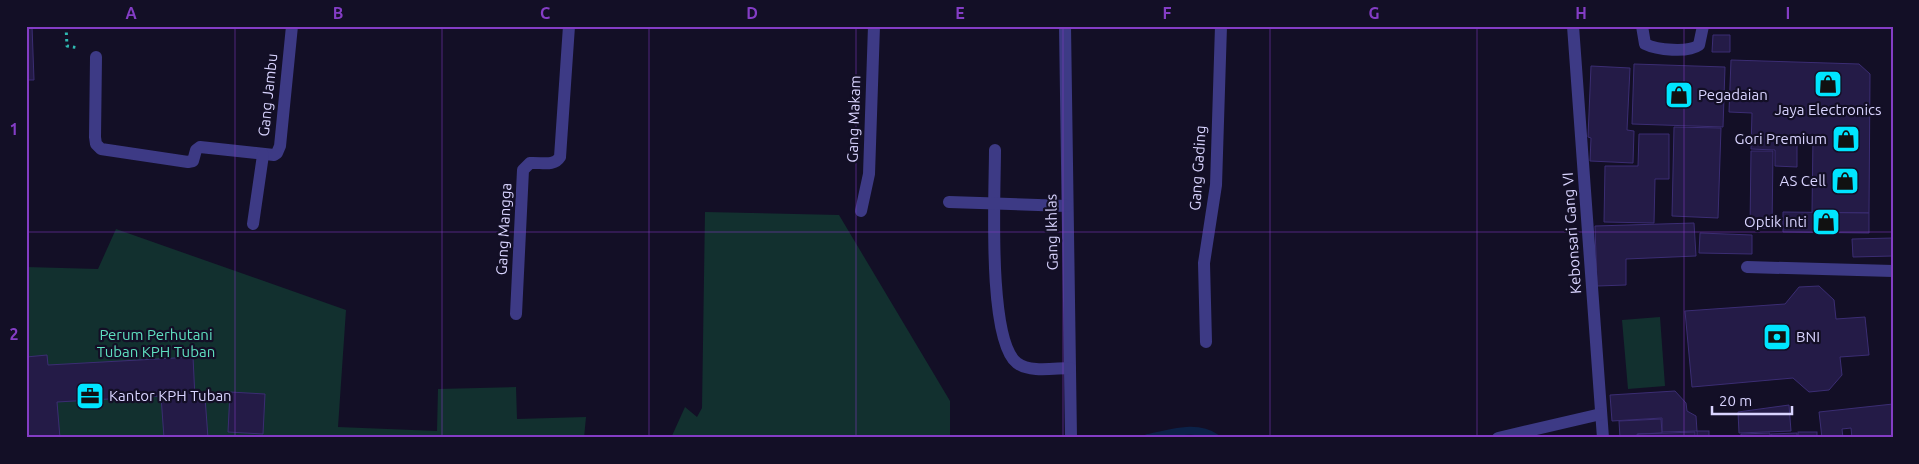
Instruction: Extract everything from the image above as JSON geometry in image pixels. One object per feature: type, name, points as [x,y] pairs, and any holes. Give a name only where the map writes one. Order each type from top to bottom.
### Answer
[{"type":"street","name":"Gang Jambu","points":[[96,57],[95,137],[96,144],[101,149],[190,162],[200,147],[274,155],[279,149],[292,26]]},
{"type":"street","name":"Gang Mangga","points":[[516,314],[523,170],[530,163],[551,164],[560,157],[569,26]]},
{"type":"street","name":"Gang Makam","points":[[861,211],[868,174],[874,26]]},
{"type":"street","name":"Gang Ikhlas","points":[[1065,26],[1071,438]]},
{"type":"street","name":"Gang Gading","points":[[1206,342],[1204,263],[1216,185],[1221,26]]},
{"type":"street","name":"Kebonsari Gang VI","points":[[1573,26],[1602,438]]},
{"type":"street","points":[[1642,26],[1645,44],[1654,47],[1688,49],[1699,45],[1703,26]]},
{"type":"street","points":[[995,150],[998,303],[1002,331],[1008,350],[1015,362],[1024,367],[1070,368]]},
{"type":"street","points":[[253,224],[263,155]]},
{"type":"street","points":[[949,202],[1067,206]]},
{"type":"street","points":[[1748,267],[1893,271]]},
{"type":"street","points":[[1498,438],[1601,414]]},
{"type":"path","points":[[66,26],[67,46],[92,48],[95,51],[96,57]]},
{"type":"green space","points":[[705,212],[839,215],[950,401],[950,438],[671,438],[685,407],[697,417],[702,408]]},
{"type":"green space","name":"Perum Perhutani Tuban KPH Tuban","points":[[116,229],[346,310],[338,427],[437,431],[438,389],[516,387],[517,419],[586,417],[584,438],[26,438],[26,267],[98,269]]},
{"type":"green space","points":[[1660,317],[1665,386],[1628,389],[1622,320]]},
{"type":"building","points":[[26,26],[32,26],[34,80],[26,80]]},
{"type":"building","points":[[1713,35],[1730,35],[1730,52],[1712,52]]},
{"type":"building","points":[[1731,60],[1859,64],[1870,74],[1869,213],[1812,212],[1813,137],[1797,136],[1797,167],[1775,166],[1775,150],[1751,149],[1752,113],[1729,112]]},
{"type":"building","name":"Pegadaian","points":[[1634,64],[1725,67],[1723,127],[1632,124]]},
{"type":"building","points":[[1591,66],[1630,68],[1627,130],[1634,131],[1633,163],[1590,161],[1591,138],[1588,137]]},
{"type":"building","points":[[1674,127],[1721,128],[1718,218],[1672,216]]},
{"type":"building","points":[[1639,134],[1669,134],[1669,179],[1655,179],[1654,223],[1604,222],[1605,166],[1638,166]]},
{"type":"building","points":[[1751,151],[1773,151],[1772,228],[1750,228]]},
{"type":"building","name":"Optik Inti","points":[[1783,212],[1869,213],[1869,233],[1783,232]]},
{"type":"building","points":[[1694,223],[1696,256],[1626,259],[1626,285],[1597,286],[1595,226]]},
{"type":"building","points":[[1700,233],[1752,235],[1752,254],[1699,253]]},
{"type":"building","points":[[1893,238],[1893,256],[1853,257],[1852,239]]},
{"type":"building","name":"BNI","points":[[1819,286],[1834,300],[1836,319],[1865,317],[1869,355],[1840,357],[1842,375],[1829,390],[1809,392],[1793,378],[1692,387],[1685,311],[1785,304],[1799,287]]},
{"type":"building","name":"Kantor KPH Tuban","points":[[47,355],[48,365],[193,357],[195,398],[205,397],[208,438],[164,438],[161,396],[57,402],[60,438],[26,438],[26,357]]},
{"type":"building","points":[[1675,391],[1686,403],[1687,411],[1696,416],[1697,431],[1662,432],[1662,418],[1612,421],[1610,395]]},
{"type":"building","points":[[230,392],[265,394],[263,434],[228,432]]},
{"type":"building","points":[[1893,404],[1893,436],[1852,438],[1851,428],[1842,429],[1843,438],[1822,438],[1819,412]]},
{"type":"building","points":[[1789,405],[1791,431],[1739,433],[1738,412]]},
{"type":"building","points":[[1661,419],[1662,433],[1637,434],[1638,438],[1620,438],[1619,421]]},
{"type":"building","points":[[1697,431],[1709,431],[1709,438],[1697,438]]},
{"type":"building","points":[[1695,432],[1695,438],[1638,438],[1638,434]]},
{"type":"building","points":[[1798,432],[1817,432],[1817,438],[1798,438]]},
{"type":"building","points":[[1770,433],[1770,438],[1741,438],[1741,434]]},
{"type":"building","points":[[1797,433],[1797,438],[1771,438],[1771,434]]},
{"type":"waterway","points":[[1148,438],[1183,431],[1200,432],[1216,438]]},
{"type":"place","name":"Jaya Electronics","points":[[1828,84]]},
{"type":"place","name":"Pegadaian","points":[[1679,95]]},
{"type":"place","name":"Gori Premium","points":[[1846,139]]},
{"type":"place","name":"AS Cell","points":[[1845,181]]},
{"type":"place","name":"Optik Inti","points":[[1826,222]]},
{"type":"place","name":"BNI","points":[[1777,337]]},
{"type":"place","name":"Kantor KPH Tuban","points":[[90,396]]}]
